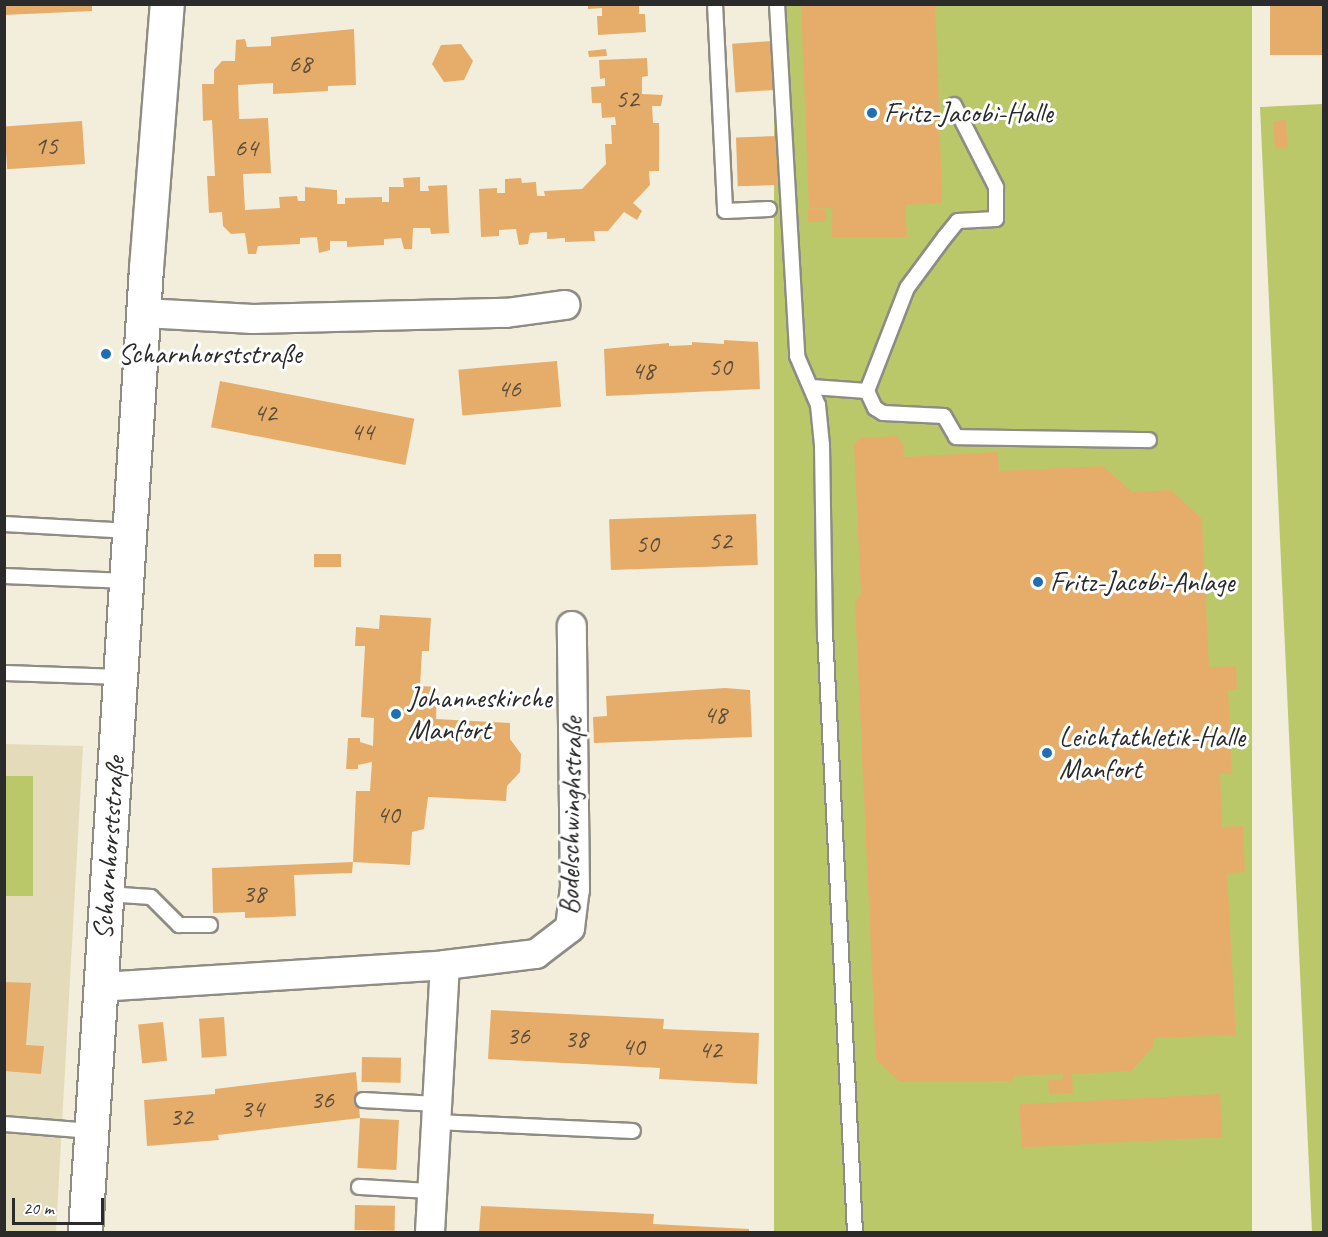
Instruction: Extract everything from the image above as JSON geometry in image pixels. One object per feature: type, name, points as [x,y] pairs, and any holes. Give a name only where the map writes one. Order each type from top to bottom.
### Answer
[{"type":"street","name":"Scharnhorststraße","points":[[85,1233],[144,313],[167,4]]},
{"type":"street","points":[[144,313],[265,319],[506,313],[565,305]]},
{"type":"street","name":"Bodelschwinghstraße","points":[[445,965],[536,954],[570,928],[575,890],[572,626]]},
{"type":"street","points":[[100,987],[445,965],[430,1233]]},
{"type":"lane","points":[[715,4],[725,211],[769,209]]},
{"type":"lane","points":[[777,4],[797,356],[818,405],[822,445],[825,632],[855,1233]]},
{"type":"lane","points":[[954,105],[996,187],[996,219],[958,221],[907,288],[867,391],[875,408],[883,413],[944,416],[956,437],[1149,440]]},
{"type":"lane","points":[[812,387],[867,391]]},
{"type":"lane","points":[[4,524],[131,531]]},
{"type":"lane","points":[[4,576],[128,581]]},
{"type":"lane","points":[[4,673],[121,677]]},
{"type":"lane","points":[[106,894],[151,897],[179,926],[210,925]]},
{"type":"lane","points":[[363,1100],[436,1113],[633,1131]]},
{"type":"lane","points":[[4,1124],[91,1131]]},
{"type":"lane","points":[[359,1187],[431,1191]]},
{"type":"shaded area","points":[[5,744],[83,746],[56,1232],[5,1232]]},
{"type":"green space","name":"Fritz-Jacobi-Anlage","points":[[774,5],[1252,5],[1252,1232],[774,1232]]},
{"type":"green space","points":[[1323,104],[1323,1232],[1312,1232],[1260,107]]},
{"type":"green space","points":[[5,776],[33,776],[33,896],[5,896]]},
{"type":"building","points":[[588,4],[639,4],[639,14],[645,14],[646,32],[598,35],[597,16],[602,16],[602,8],[588,9]]},
{"type":"building","name":"Fritz-Jacobi-Halle","points":[[801,4],[935,4],[938,75],[943,76],[938,77],[942,203],[905,205],[907,237],[832,237],[831,208],[809,209]]},
{"type":"building","points":[[4,5],[92,5],[92,11],[4,15]]},
{"type":"building","points":[[1270,6],[1323,6],[1323,55],[1270,55]]},
{"type":"building","points":[[354,29],[356,85],[328,86],[328,91],[273,94],[273,83],[238,85],[239,119],[268,118],[271,173],[243,174],[245,210],[280,208],[279,197],[297,196],[298,201],[305,201],[305,187],[337,190],[337,204],[345,204],[345,198],[382,197],[382,202],[389,202],[389,187],[404,187],[403,178],[420,177],[420,191],[429,191],[428,186],[447,185],[449,233],[431,234],[430,228],[413,228],[412,249],[404,249],[401,238],[384,239],[384,245],[347,247],[347,241],[330,241],[330,250],[319,253],[317,237],[300,238],[300,244],[258,246],[256,254],[248,254],[245,233],[231,234],[223,226],[222,212],[209,213],[207,176],[215,176],[212,120],[203,121],[202,84],[214,84],[214,70],[222,61],[235,61],[236,40],[245,39],[247,47],[271,46],[271,37]]},
{"type":"building","points":[[771,41],[774,90],[736,93],[732,44]]},
{"type":"building","points":[[461,44],[473,61],[464,80],[444,82],[432,64],[441,45]]},
{"type":"building","points":[[606,49],[607,56],[589,57],[588,51]]},
{"type":"building","points":[[647,58],[648,76],[642,77],[642,94],[663,95],[661,106],[652,106],[653,123],[659,123],[659,171],[649,171],[650,185],[633,203],[642,211],[637,220],[624,212],[608,231],[594,231],[595,241],[565,242],[565,238],[547,239],[547,232],[530,233],[528,244],[519,245],[516,229],[499,230],[499,236],[481,237],[479,189],[497,188],[497,193],[505,193],[505,179],[521,178],[522,183],[536,182],[537,196],[545,196],[544,191],[582,189],[606,164],[605,144],[612,144],[611,125],[616,125],[615,117],[602,118],[601,103],[592,103],[591,87],[605,86],[605,78],[600,79],[599,60]]},
{"type":"building","points":[[1286,120],[1288,148],[1275,149],[1273,121]]},
{"type":"building","points":[[82,121],[85,164],[7,169],[4,126]]},
{"type":"building","points":[[776,136],[778,185],[738,186],[736,137]]},
{"type":"building","points":[[808,210],[826,210],[826,222],[808,222]]},
{"type":"building","points":[[724,340],[758,342],[760,389],[606,396],[604,349],[669,343],[669,346],[692,345],[692,342],[724,344]]},
{"type":"building","points":[[557,361],[561,407],[462,415],[458,370]]},
{"type":"building","points":[[220,381],[414,419],[405,465],[211,427]]},
{"type":"building","name":"Leichtathletik-Halle Manfort","points":[[896,436],[903,443],[904,457],[998,452],[999,471],[1103,466],[1132,492],[1171,490],[1202,519],[1209,667],[1236,666],[1237,689],[1228,689],[1232,774],[1220,774],[1222,827],[1243,826],[1245,872],[1227,873],[1236,1035],[1153,1038],[1153,1047],[1131,1071],[1072,1074],[1073,1093],[1049,1094],[1048,1080],[1063,1080],[1062,1074],[1015,1076],[1011,1081],[900,1082],[876,1060],[855,602],[861,594],[854,445],[860,438]]},
{"type":"building","points":[[756,514],[758,565],[611,570],[609,519]]},
{"type":"building","points":[[314,554],[341,554],[341,567],[314,567]]},
{"type":"building","name":"Johanneskirche Manfort","points":[[380,615],[431,618],[429,651],[422,651],[420,686],[437,687],[436,719],[510,723],[510,739],[521,754],[520,772],[507,786],[506,801],[428,797],[424,829],[412,832],[410,865],[353,862],[356,791],[370,791],[372,762],[358,765],[358,769],[346,769],[348,738],[360,738],[360,742],[373,746],[374,718],[361,717],[365,646],[355,646],[356,627],[379,629]]},
{"type":"building","points":[[725,688],[750,690],[752,737],[594,743],[593,717],[607,716],[606,696]]},
{"type":"building","points":[[353,862],[352,873],[294,875],[296,916],[245,918],[245,912],[213,913],[212,868]]},
{"type":"building","points":[[4,982],[31,983],[26,1045],[44,1046],[41,1074],[4,1071]]},
{"type":"building","points":[[491,1010],[664,1019],[663,1029],[759,1033],[757,1084],[659,1079],[660,1068],[488,1059]]},
{"type":"building","points":[[224,1017],[227,1056],[202,1058],[199,1019]]},
{"type":"building","points":[[163,1022],[167,1061],[142,1063],[138,1025]]},
{"type":"building","points":[[362,1057],[401,1058],[401,1083],[362,1082]]},
{"type":"building","points":[[356,1072],[360,1118],[218,1135],[219,1140],[147,1146],[144,1100],[215,1094],[215,1089]]},
{"type":"building","points":[[1220,1094],[1222,1137],[1022,1147],[1019,1105]]},
{"type":"building","points":[[360,1118],[399,1120],[396,1170],[357,1168]]},
{"type":"building","points":[[355,1205],[395,1206],[395,1231],[355,1230]]},
{"type":"building","points":[[481,1206],[654,1214],[653,1224],[749,1229],[749,1232],[479,1232]]},
{"type":"place","name":"Fritz-Jacobi-Halle","points":[[872,113]]},
{"type":"place","name":"Scharnhorststraße","points":[[106,354]]},
{"type":"place","name":"Fritz-Jacobi-Anlage","points":[[1038,582]]},
{"type":"place","name":"Johanneskirche Manfort","points":[[396,714]]},
{"type":"place","name":"Leichtathletik-Halle Manfort","points":[[1047,753]]}]
